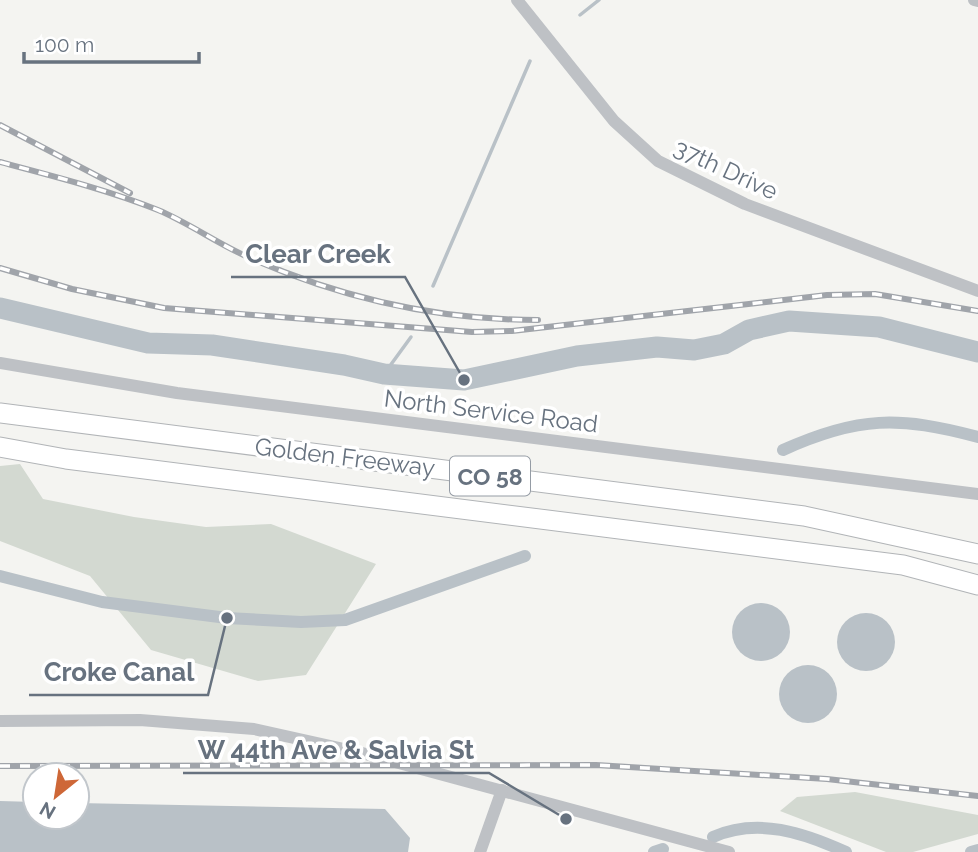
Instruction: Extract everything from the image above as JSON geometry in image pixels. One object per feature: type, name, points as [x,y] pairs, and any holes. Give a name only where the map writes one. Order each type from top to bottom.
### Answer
[{"type":"highway","name":"Golden Freeway","points":[[0,413],[804,516],[978,554]]},
{"type":"highway","name":"Golden Freeway","points":[[0,447],[66,459],[903,565],[978,584]]},
{"type":"street","name":"37th Drive","points":[[517,0],[614,121],[658,161],[745,204],[978,291]]},
{"type":"street","name":"North Service Road","points":[[0,363],[177,393],[978,494]]},
{"type":"street","points":[[0,721],[140,720],[254,729],[352,750],[729,852]]},
{"type":"street","points":[[480,852],[502,790]]},
{"type":"shaded area","points":[[20,464],[43,499],[134,517],[206,527],[271,524],[376,564],[306,675],[258,681],[151,650],[90,576],[0,541],[0,466]]},
{"type":"shaded area","points":[[755,603],[767,603],[782,611],[790,626],[790,638],[782,653],[767,661],[755,661],[740,653],[732,638],[732,626],[740,611]]},
{"type":"shaded area","points":[[866,613],[877,615],[890,626],[895,642],[893,653],[882,666],[866,671],[855,669],[842,658],[837,642],[839,631],[850,618]]},
{"type":"shaded area","points":[[808,665],[819,667],[832,678],[837,694],[835,705],[824,718],[808,723],[797,721],[784,710],[779,694],[781,683],[792,670]]},
{"type":"shaded area","points":[[855,792],[978,815],[978,834],[913,852],[886,852],[780,811],[797,797]]},
{"type":"shaded area","points":[[0,801],[21,802],[21,831],[91,831],[91,803],[385,809],[410,838],[408,852],[0,852]]},
{"type":"waterway","points":[[580,15],[599,0]]},
{"type":"waterway","points":[[433,286],[530,61]]},
{"type":"waterway","points":[[0,308],[148,343],[212,345],[344,365],[384,374],[464,380],[577,356],[657,347],[694,350],[724,344],[749,330],[789,321],[879,327],[978,352]]},
{"type":"waterway","points":[[384,374],[411,337]]},
{"type":"waterway","points":[[783,450],[834,431],[879,423],[925,425],[978,437]]},
{"type":"waterway","points":[[0,576],[102,602],[227,618],[301,622],[345,620],[525,556]]},
{"type":"waterway","points":[[713,837],[730,831],[764,828],[797,834],[846,852]]},
{"type":"waterway","points":[[654,852],[663,849]]},
{"type":"waterway","points":[[971,852],[978,850]]},
{"type":"railway","points":[[0,125],[130,193]]},
{"type":"railway","points":[[0,162],[139,203],[170,215],[248,257],[354,295],[426,311],[538,320]]},
{"type":"railway","points":[[0,268],[72,289],[164,308],[472,332],[512,331],[827,295],[875,294],[978,311]]},
{"type":"railway","points":[[0,766],[596,765],[827,779],[978,796]]},
{"type":"place","name":"Clear Creek","points":[[464,380]]},
{"type":"place","name":"Croke Canal","points":[[227,618]]},
{"type":"place","name":"W 44th Ave & Salvia St","points":[[566,819]]}]
